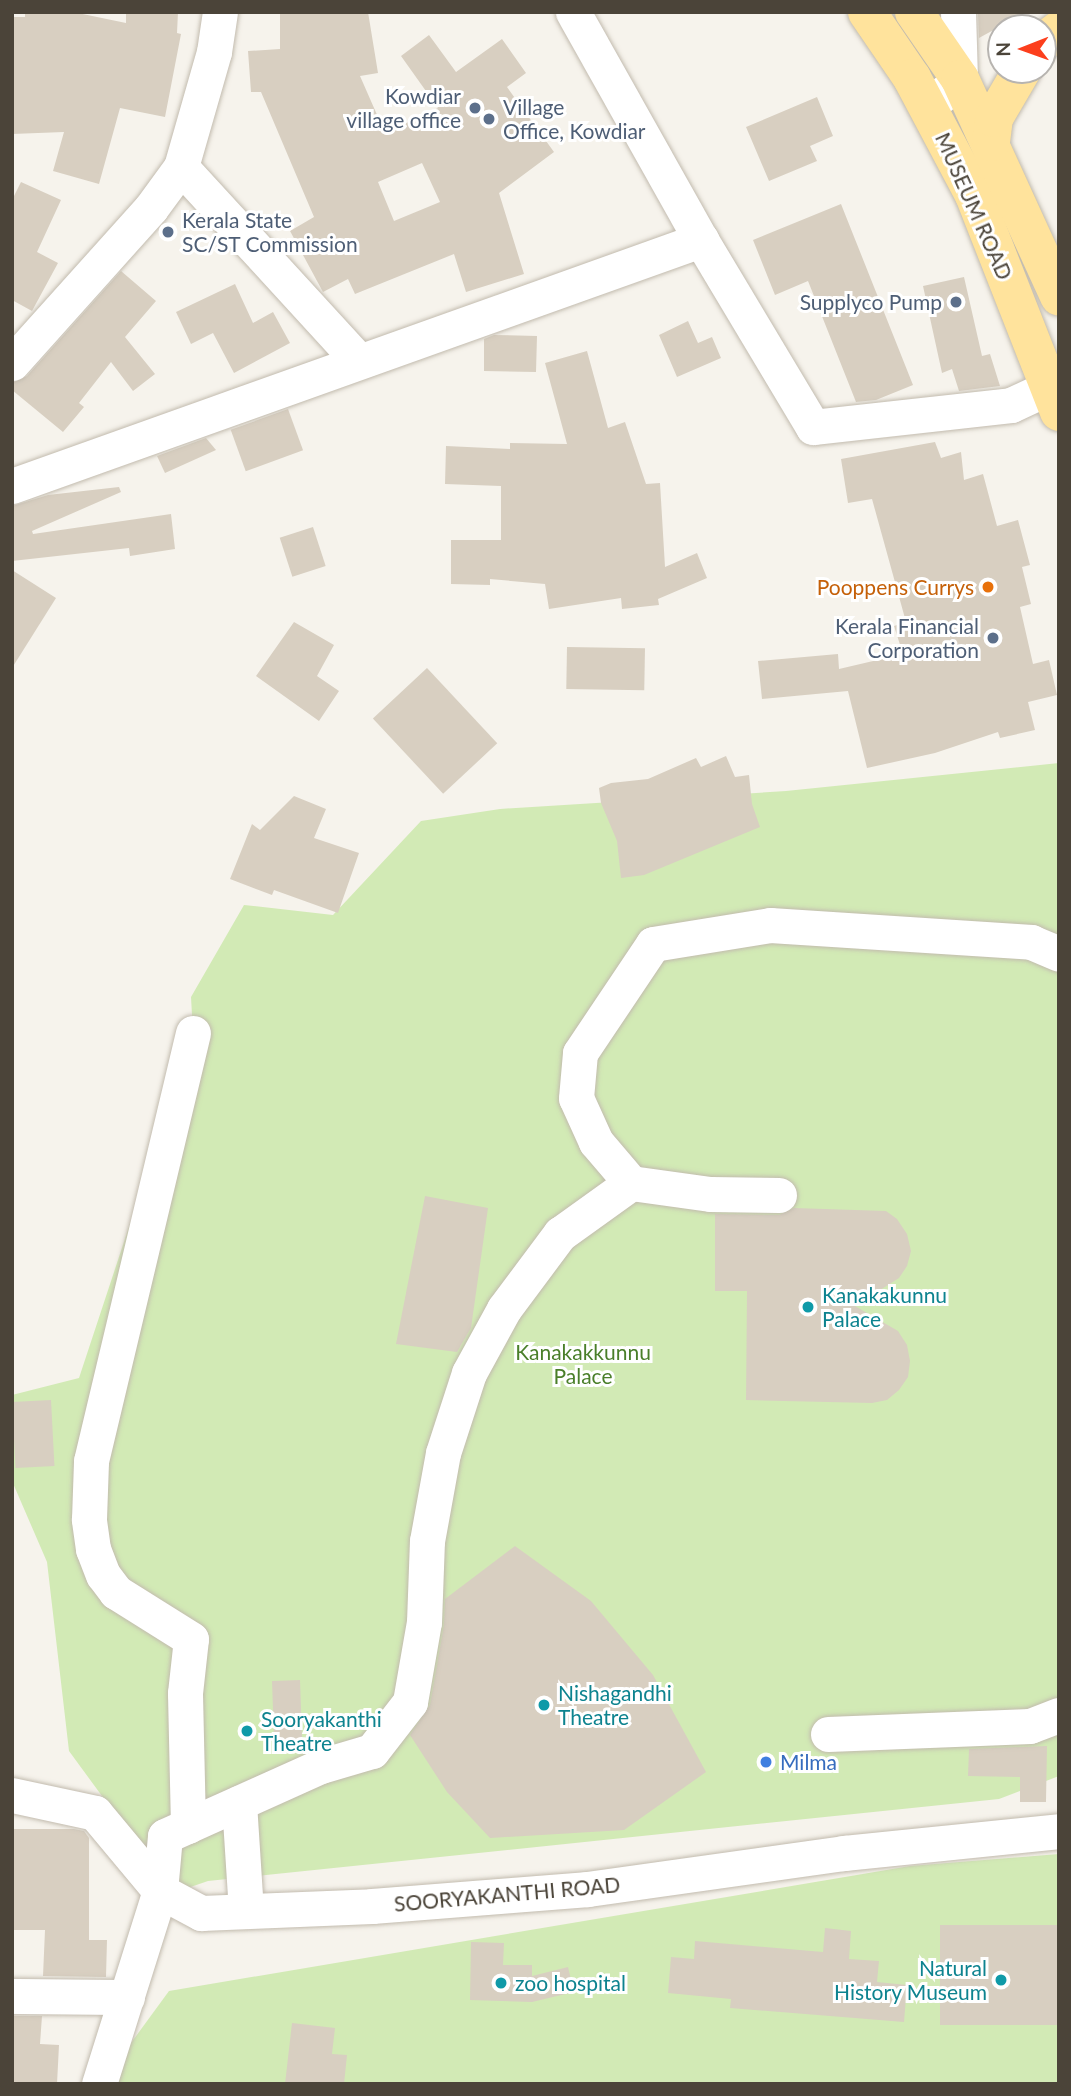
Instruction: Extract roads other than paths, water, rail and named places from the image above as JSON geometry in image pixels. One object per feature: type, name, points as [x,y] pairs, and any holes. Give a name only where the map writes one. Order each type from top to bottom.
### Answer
[{"type":"main road","name":"MUSEUM ROAD","points":[[867,12],[928,107],[974,195],[1054,399]]},
{"type":"main road","name":"MUSEUM ROAD","points":[[914,12],[960,79],[1059,296]]},
{"type":"main road","points":[[960,79],[987,68]]},
{"type":"main road","points":[[990,142],[994,118],[1014,84]]},
{"type":"street","points":[[12,363],[151,208],[181,167],[214,52],[220,12]]},
{"type":"street","points":[[573,12],[701,240],[813,427],[1054,399]]},
{"type":"street","points":[[928,107],[960,79],[958,12]]},
{"type":"street","points":[[181,167],[359,361]]},
{"type":"street","points":[[12,486],[701,240]]},
{"type":"street","points":[[779,1195],[710,1194],[631,1183],[596,1142],[576,1098],[580,1053],[653,944],[770,925],[1031,942],[1059,954]]},
{"type":"street","points":[[188,1826],[185,1693],[191,1639],[116,1592],[103,1575],[93,1549],[89,1520],[91,1461],[193,1033]]},
{"type":"street","points":[[99,2084],[160,1891],[165,1836],[321,1766],[372,1751],[410,1702],[424,1622],[429,1529],[443,1453],[469,1373],[504,1309],[560,1234],[631,1183]]},
{"type":"street","points":[[828,1734],[1030,1726],[1059,1715]]},
{"type":"street","points":[[12,1795],[95,1813],[160,1891]]},
{"type":"street","points":[[239,1803],[247,1911]]},
{"type":"street","name":"SOORYAKANTHI ROAD","points":[[160,1891],[201,1913],[372,1906],[588,1889],[844,1853],[1059,1831]]},
{"type":"street","points":[[12,1996],[127,1997]]},
{"type":"place","name":"Kowdiar village office","points":[[475,108]]},
{"type":"place","name":"Village Office, Kowdiar","points":[[489,119]]},
{"type":"place","name":"Kerala State SC/ST Commission","points":[[168,232]]},
{"type":"place","name":"Supplyco Pump","points":[[956,302]]},
{"type":"place","name":"Pooppens Currys","points":[[988,587]]},
{"type":"place","name":"Kerala Financial Corporation","points":[[993,638]]},
{"type":"place","name":"Kanakakunnu Palace","points":[[808,1307]]},
{"type":"place","name":"Nishagandhi Theatre","points":[[544,1705]]},
{"type":"place","name":"Sooryakanthi Theatre","points":[[247,1731]]},
{"type":"place","name":"Milma","points":[[766,1762]]},
{"type":"place","name":"Natural History Museum","points":[[1001,1980]]},
{"type":"place","name":"zoo hospital","points":[[501,1983]]},
{"type":"park label","name":"Kanakakkunnu Palace","points":[[583,1364]]}]
